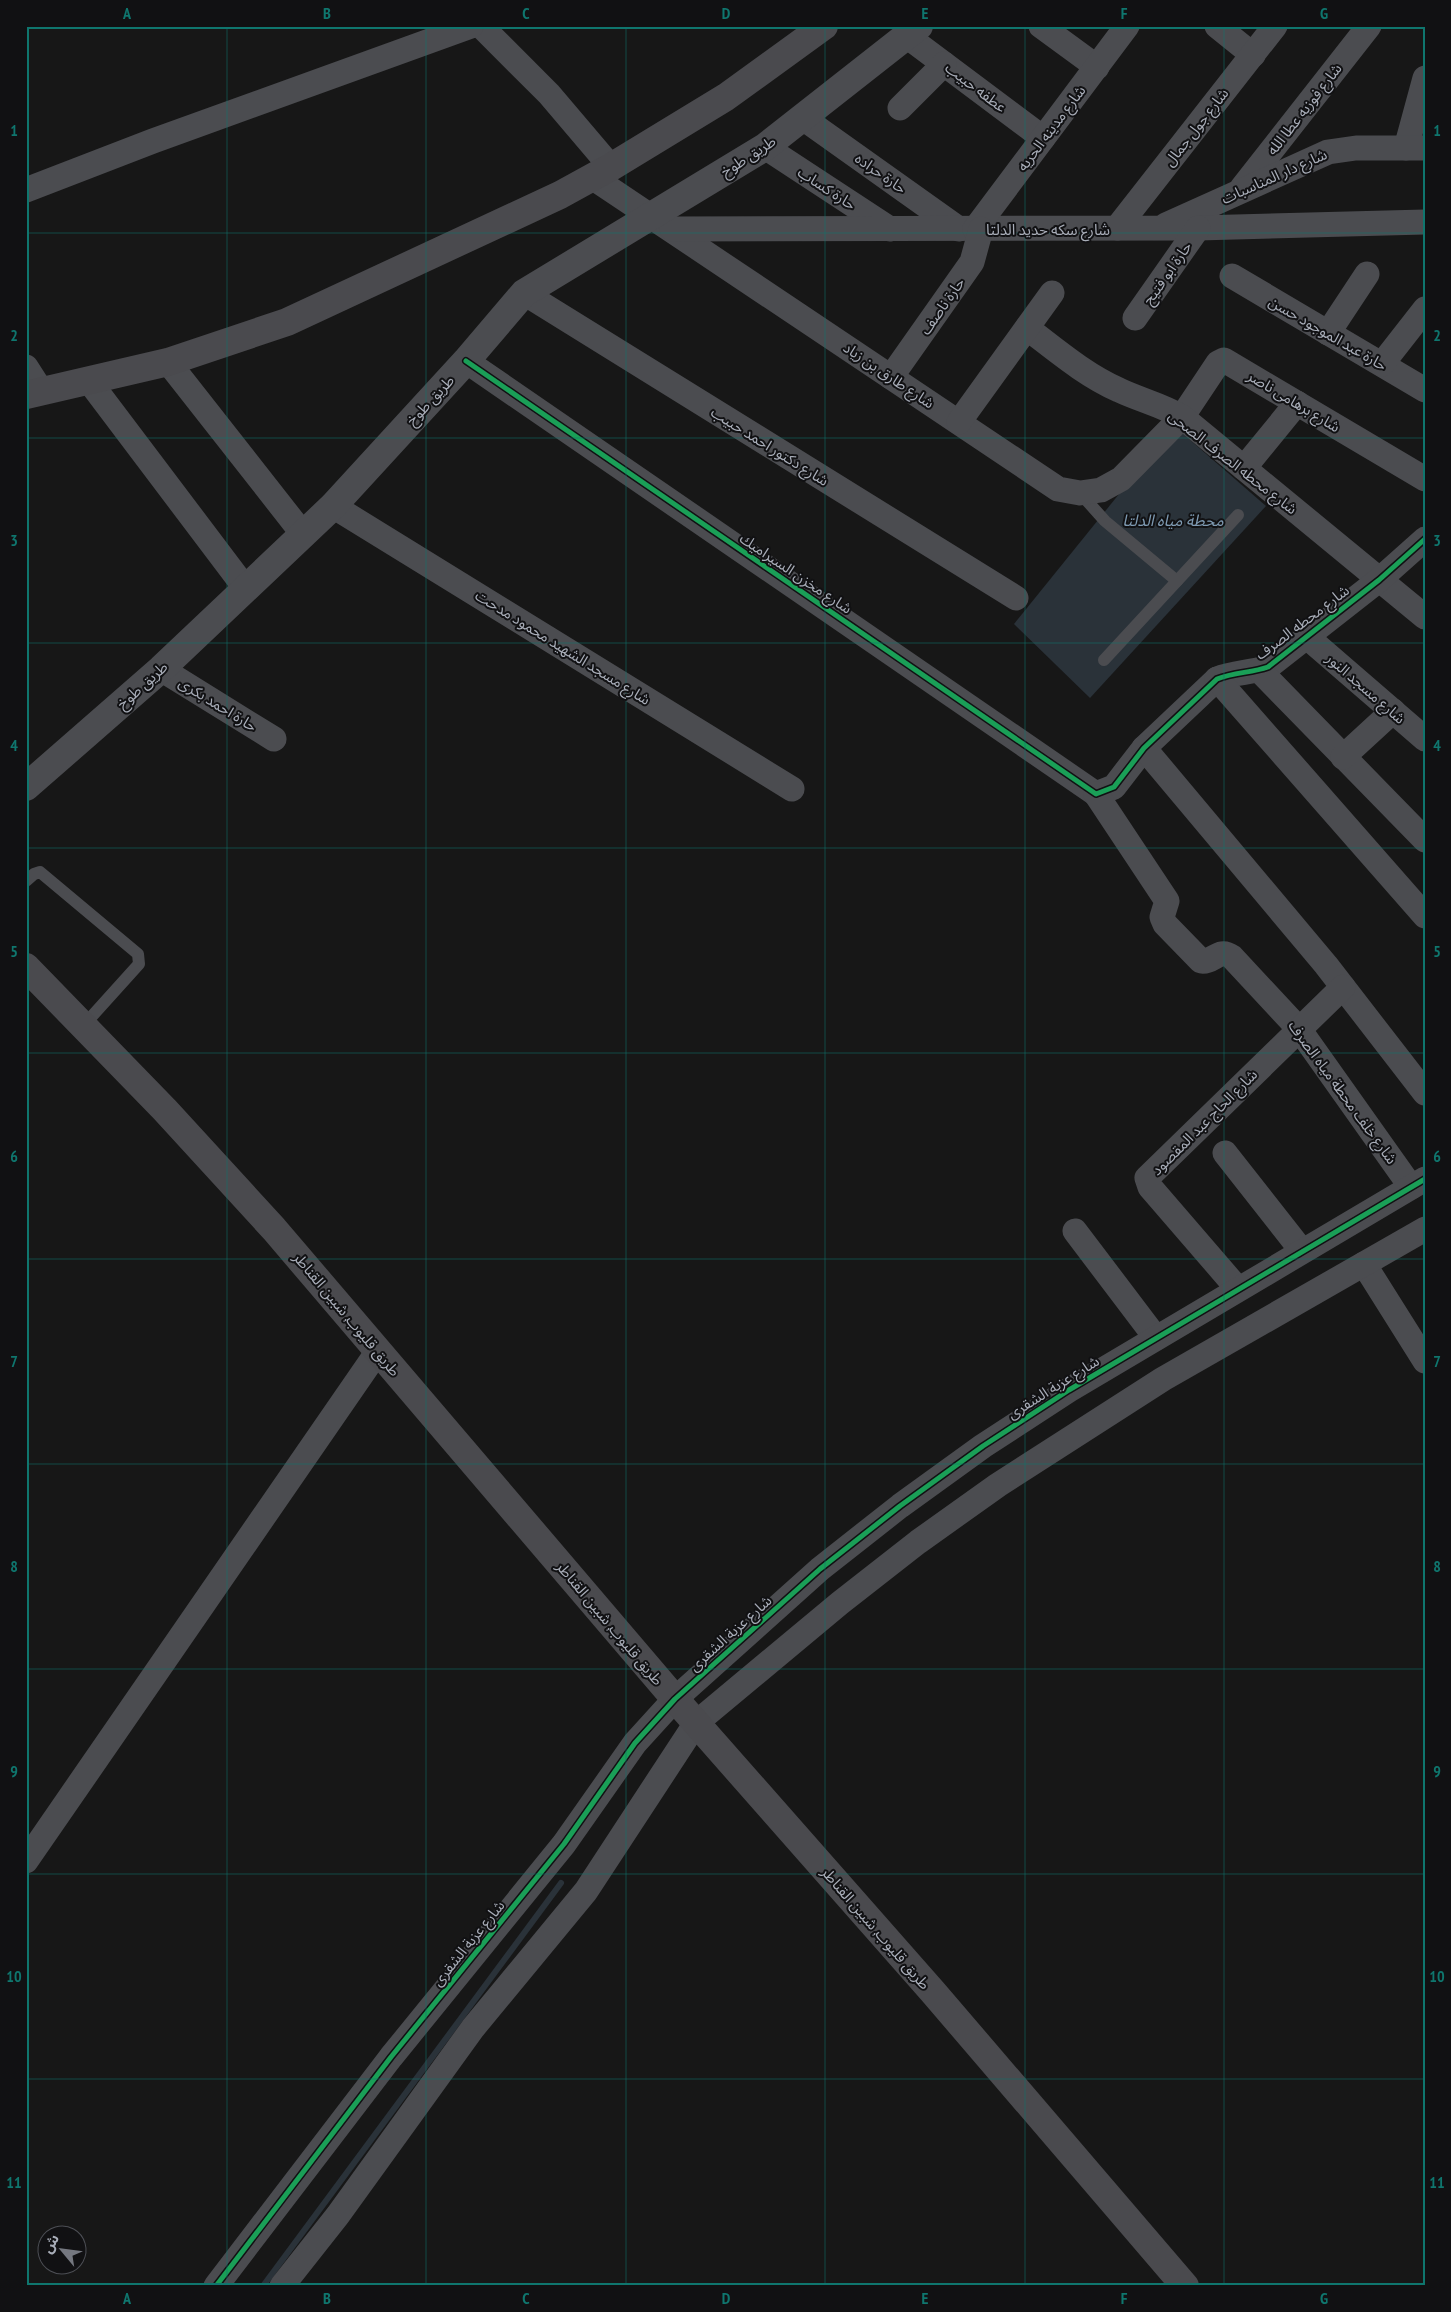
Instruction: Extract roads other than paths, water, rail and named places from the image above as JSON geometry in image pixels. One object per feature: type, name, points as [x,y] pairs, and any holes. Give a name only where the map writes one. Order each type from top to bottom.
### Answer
[{"type":"main road","points":[[34,393],[168,362],[287,322],[601,172],[726,97],[818,28]]},
{"type":"main road","name":"طريق قليوب, شبين القناطر","points":[[26,968],[84,1026],[274,1229],[696,1724],[933,1992],[1185,2286]]},
{"type":"street","points":[[26,190],[154,141],[472,26]]},
{"type":"street","name":"شارع طارق بن زياد","points":[[481,26],[548,94],[601,172],[662,223],[1058,488],[1080,493],[1101,490],[1121,479],[1182,417]]},
{"type":"street","points":[[1041,26],[1097,67]]},
{"type":"street","name":"شارع مدينه الحريه","points":[[972,229],[1127,26]]},
{"type":"street","points":[[1216,26],[1252,55]]},
{"type":"street","name":"شارع جول جمال","points":[[1117,228],[1275,26]]},
{"type":"street","name":"شارع فوزيه عطا الله","points":[[1239,192],[1369,26]]},
{"type":"street","name":"عطفه حبيب","points":[[914,32],[944,64],[1043,138]]},
{"type":"street","name":"طريق طوخ","points":[[26,787],[161,669],[333,506],[466,361],[524,293],[662,223],[765,147],[914,32]]},
{"type":"street","points":[[900,108],[944,64]]},
{"type":"street","points":[[1415,148],[1425,78]]},
{"type":"street","name":"حارة حراده","points":[[803,118],[972,229]]},
{"type":"street","name":"حارة كساب","points":[[765,147],[890,229]]},
{"type":"street","name":"شارع دار المناسبات","points":[[1159,228],[1328,152],[1342,148],[1415,148]]},
{"type":"street","name":"شارع سكه حديد الدلتا","points":[[662,223],[890,229],[972,229],[1198,228],[1425,222]]},
{"type":"street","name":"حارة ابو فتيح","points":[[1135,318],[1198,228]]},
{"type":"street","name":"حارة ناصف","points":[[891,377],[972,262],[972,229]]},
{"type":"street","points":[[1328,333],[1367,274]]},
{"type":"street","name":"حارة عبد الموجود حسن","points":[[1232,276],[1425,390]]},
{"type":"street","name":"شارع دكتور احمد حبيب","points":[[524,293],[1016,598]]},
{"type":"street","points":[[959,422],[1052,293]]},
{"type":"street","points":[[1382,364],[1425,309]]},
{"type":"street","name":"شارع محطه الصرف الصحى","points":[[1027,328],[1101,382],[1168,409],[1182,417],[1425,617]]},
{"type":"street","name":"شارع برهامى ناصر","points":[[1182,417],[1218,363],[1224,360],[1425,479]]},
{"type":"street","name":"شارع مخزن السيراميك","points":[[466,361],[1105,790]]},
{"type":"street","points":[[168,362],[303,534]]},
{"type":"street","points":[[26,367],[34,393]]},
{"type":"street","points":[[89,380],[246,588]]},
{"type":"street","points":[[1244,468],[1297,404]]},
{"type":"street","name":"شارع مسجد الشهيد محمود مدحت","points":[[333,506],[792,789]]},
{"type":"street","name":"شارع محطه الصرف","points":[[1105,790],[1144,748],[1217,679],[1231,673],[1259,670],[1268,667],[1378,580],[1425,539]]},
{"type":"street","name":"شارع مسجد النور","points":[[1306,637],[1425,739]]},
{"type":"street","name":"حارة احمد بكرى","points":[[161,669],[274,739]]},
{"type":"street","points":[[1259,670],[1425,840]]},
{"type":"street","points":[[1217,679],[1425,916]]},
{"type":"street","points":[[1344,757],[1393,711]]},
{"type":"street","points":[[1144,748],[1246,868],[1343,987],[1425,1093]]},
{"type":"street","name":"شارع خلف محطة مياه الصرف","points":[[1105,790],[1167,901],[1162,918],[1165,924],[1201,961],[1210,960],[1217,954],[1222,953],[1232,957],[1299,1029],[1421,1182]]},
{"type":"street","name":"شارع الحاج عبد المقصود","points":[[1238,1289],[1150,1187],[1147,1178],[1343,987]]},
{"type":"street","points":[[1225,1153],[1302,1251]]},
{"type":"street","name":"شارع عزبة الشقرى","points":[[216,2286],[390,2057],[564,1844],[635,1743],[675,1699],[820,1569],[900,1506],[983,1446],[1156,1338],[1421,1182]]},
{"type":"street","points":[[282,2286],[356,2191],[474,2028],[586,1891],[696,1724],[840,1603],[918,1542],[998,1485],[1163,1379],[1425,1229]]},
{"type":"street","points":[[1075,1230],[1156,1338]]},
{"type":"street","points":[[1364,1264],[1425,1361]]},
{"type":"street","points":[[26,1861],[378,1351]]},
{"type":"lane","points":[[1080,493],[1105,520],[1177,581]]},
{"type":"lane","points":[[1104,660],[1238,515]]},
{"type":"lane","points":[[26,881],[34,874],[40,872],[138,954],[139,964],[84,1026]]},
{"type":"water","name":"محطة مياه الدلتا","points":[[1174,426],[1266,506],[1090,698],[1014,624]]},
{"type":"waterway","points":[[263,2286],[561,1883]]}]
